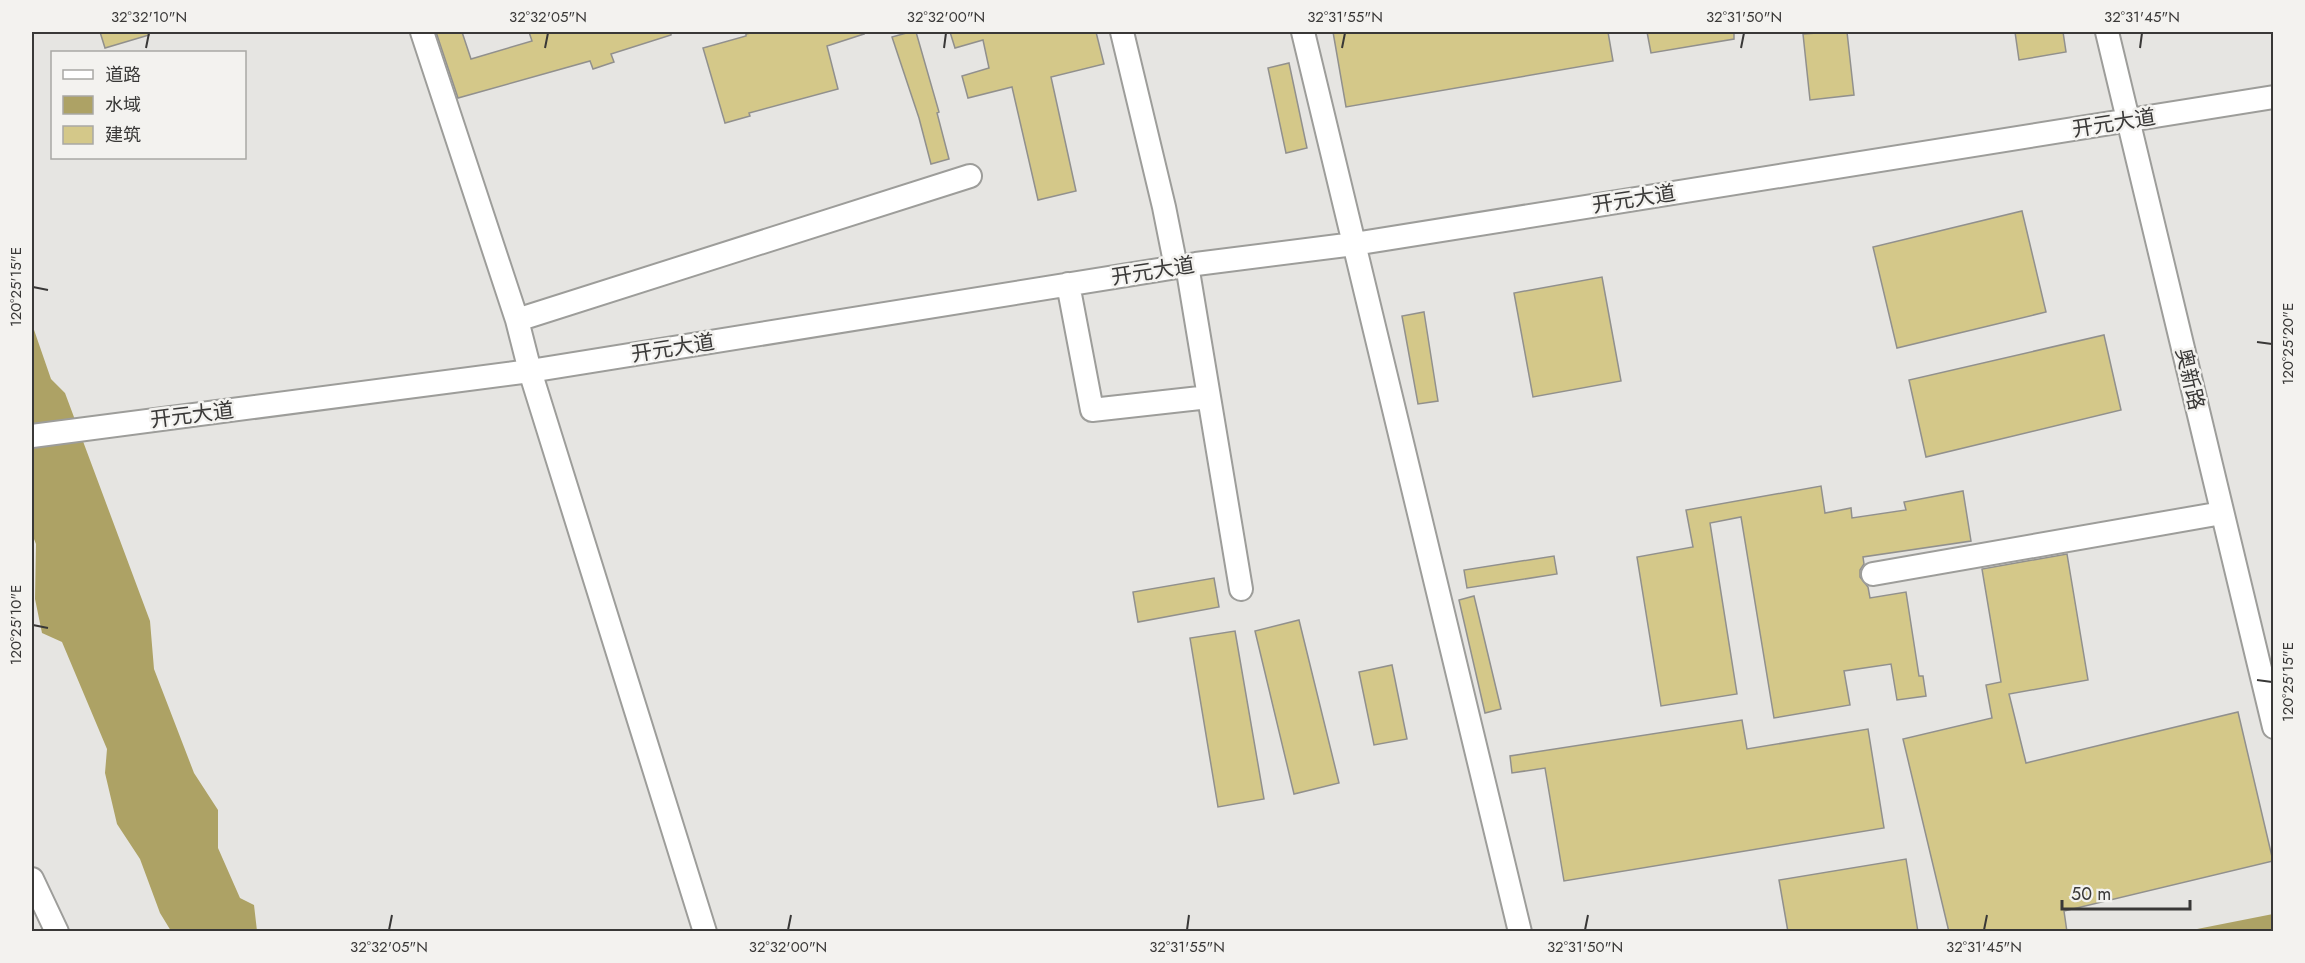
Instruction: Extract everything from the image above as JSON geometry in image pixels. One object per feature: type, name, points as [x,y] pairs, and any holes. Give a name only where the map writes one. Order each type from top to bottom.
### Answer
[{"type":"street","points":[[422,32],[517,320],[705,932]]},
{"type":"street","points":[[1122,32],[1164,207],[1181,266],[1209,397],[1241,589]]},
{"type":"street","points":[[1303,32],[1520,932]]},
{"type":"street","name":"奥新路","points":[[2107,32],[2274,727]]},
{"type":"street","name":"开元大道","points":[[32,436],[531,371],[1181,266],[1354,244],[2274,97]]},
{"type":"street","points":[[517,320],[970,176]]},
{"type":"street","points":[[1068,285],[1092,410],[1209,397]]},
{"type":"street","points":[[1873,574],[2222,513]]},
{"type":"street","points":[[32,879],[57,932]]},
{"type":"water","points":[[32,324],[51,379],[65,393],[150,621],[154,669],[194,773],[218,810],[218,848],[240,898],[254,905],[257,931],[171,931],[160,913],[140,859],[117,824],[105,773],[107,749],[62,642],[42,633],[35,599],[36,544],[32,534]]},
{"type":"water","points":[[2273,914],[2273,931],[2187,931]]},
{"type":"building","points":[[100,32],[148,32],[149,35],[105,48]]},
{"type":"building","points":[[436,32],[462,32],[471,59],[532,41],[529,32],[671,32],[671,35],[611,54],[614,62],[593,69],[590,61],[458,98]]},
{"type":"building","points":[[754,32],[863,32],[864,34],[827,46],[838,89],[749,113],[750,116],[725,123],[703,48]]},
{"type":"building","points":[[916,32],[939,112],[937,113],[949,159],[931,164],[919,118],[892,37]]},
{"type":"building","points":[[950,32],[1096,32],[1104,64],[1051,77],[1076,191],[1038,200],[1012,87],[968,98],[962,76],[989,68],[983,40],[955,48]]},
{"type":"building","points":[[1333,32],[1608,32],[1613,61],[1346,107]]},
{"type":"building","points":[[1647,32],[1734,32],[1734,39],[1651,53]]},
{"type":"building","points":[[1847,32],[1854,95],[1810,100],[1803,34]]},
{"type":"building","points":[[2015,32],[2063,32],[2066,52],[2019,60]]},
{"type":"building","points":[[1289,63],[1307,148],[1286,153],[1268,68]]},
{"type":"building","points":[[2022,211],[2046,312],[1897,348],[1873,247]]},
{"type":"building","points":[[1602,277],[1621,381],[1533,397],[1514,293]]},
{"type":"building","points":[[1424,312],[1438,401],[1418,404],[1402,316]]},
{"type":"building","points":[[2104,335],[2121,410],[1926,457],[1909,380]]},
{"type":"building","points":[[1821,486],[1825,513],[1851,508],[1852,518],[1906,510],[1904,502],[1963,491],[1971,541],[1863,557],[1864,564],[1860,570],[1860,577],[1868,587],[1870,598],[1906,592],[1919,676],[1923,676],[1926,696],[1897,700],[1891,664],[1844,671],[1850,705],[1774,718],[1741,517],[1710,523],[1737,694],[1661,706],[1637,557],[1693,547],[1686,510]]},
{"type":"building","points":[[2067,554],[2088,680],[2009,694],[2026,763],[2238,712],[2273,861],[2064,911],[2067,932],[1949,932],[1903,739],[1992,718],[1986,685],[2001,682],[1982,569]]},
{"type":"building","points":[[1554,556],[1557,574],[1467,588],[1464,570]]},
{"type":"building","points":[[1214,578],[1219,607],[1138,622],[1133,592]]},
{"type":"building","points":[[1474,596],[1501,709],[1485,713],[1459,600]]},
{"type":"building","points":[[1299,620],[1339,783],[1294,794],[1255,631]]},
{"type":"building","points":[[1235,631],[1264,799],[1218,807],[1190,638]]},
{"type":"building","points":[[1392,665],[1407,739],[1374,745],[1359,672]]},
{"type":"building","points":[[1742,720],[1747,749],[1868,729],[1884,828],[1564,881],[1545,768],[1512,773],[1510,756]]},
{"type":"building","points":[[1906,859],[1918,932],[1788,932],[1779,880]]}]
